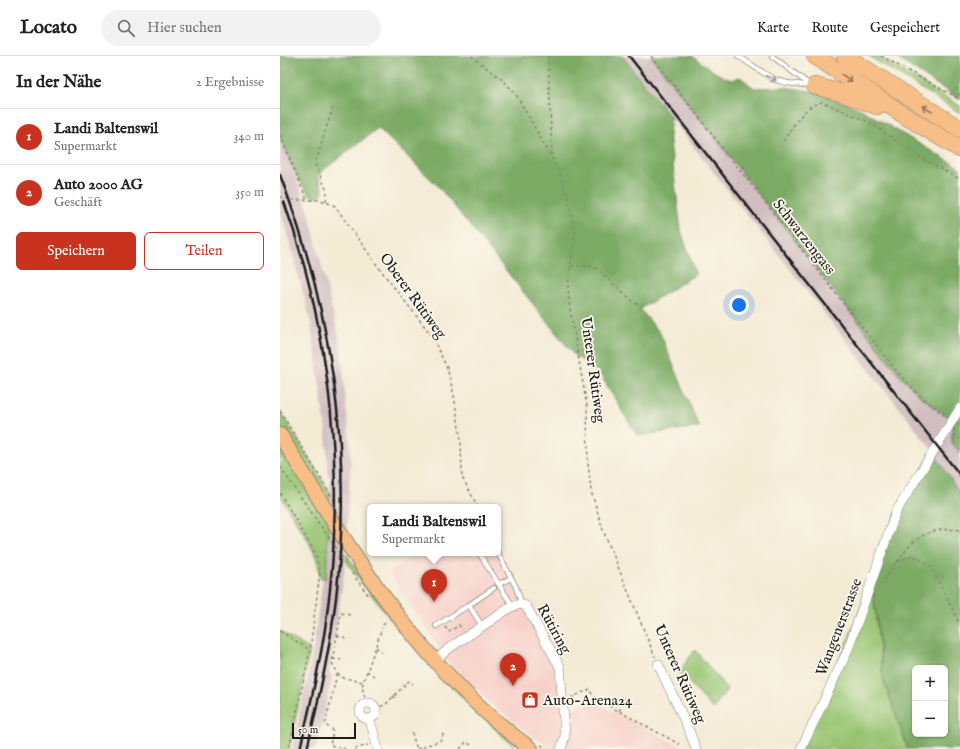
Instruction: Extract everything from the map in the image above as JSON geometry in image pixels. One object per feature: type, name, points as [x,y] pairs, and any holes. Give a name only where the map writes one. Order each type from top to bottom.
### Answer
[{"type":"highway","points":[[815,56],[907,117],[960,149]]},
{"type":"highway","points":[[845,56],[960,129]]},
{"type":"highway","points":[[813,86],[842,93],[907,117]]},
{"type":"main road","points":[[280,435],[370,579],[403,624],[435,661],[480,706],[531,749]]},
{"type":"street","name":"Wangenerstrasse","points":[[801,749],[847,652],[896,512],[960,408]]},
{"type":"street","name":"Rütiring","points":[[435,661],[466,636],[511,607],[522,605],[526,606],[531,612],[560,668],[565,736],[561,749]]},
{"type":"street","name":"Unterer Rütiweg","points":[[658,664],[689,730],[696,749]]},
{"type":"street","points":[[366,703],[372,704],[375,708],[375,716],[370,720],[364,718],[360,713],[361,707],[366,703]]},
{"type":"street","points":[[370,720],[377,746]]},
{"type":"lane","points":[[738,56],[773,79],[787,83],[813,86]]},
{"type":"lane","points":[[772,56],[813,86]]},
{"type":"lane","points":[[481,556],[510,602],[511,607]]},
{"type":"lane","points":[[500,556],[511,578],[522,605]]},
{"type":"lane","points":[[499,584],[511,578]]},
{"type":"lane","points":[[436,626],[494,588]]},
{"type":"lane","points":[[469,605],[482,626]]},
{"type":"path","name":"Unterer Rütiweg","points":[[471,56],[504,81],[513,90],[553,160],[564,183],[572,212],[574,234],[568,285],[569,303],[584,387],[589,478],[594,503],[603,530],[643,624],[658,664]]},
{"type":"path","points":[[548,56],[553,160]]},
{"type":"path","name":"Schwarzengass","points":[[651,56],[898,373],[920,396],[952,420]]},
{"type":"path","points":[[881,56],[960,99]]},
{"type":"path","points":[[783,141],[807,108],[822,102],[869,122],[924,159],[960,179]]},
{"type":"path","points":[[280,196],[293,200],[326,201],[326,191],[315,164],[333,107]]},
{"type":"path","points":[[280,135],[307,200]]},
{"type":"path","name":"Oberer Rütiweg","points":[[326,201],[339,210],[380,268],[425,326],[438,346],[447,368],[457,411],[461,441],[462,477],[476,504]]},
{"type":"path","points":[[571,266],[588,266],[596,268],[635,303],[643,306]]},
{"type":"path","points":[[280,411],[330,493]]},
{"type":"path","points":[[280,493],[315,553],[319,565],[320,584],[310,650],[289,749]]},
{"type":"path","points":[[869,590],[881,584],[908,546],[926,533],[944,529],[960,530]]},
{"type":"path","points":[[897,562],[913,555],[930,565],[960,624]]},
{"type":"path","points":[[350,615],[341,613],[332,663],[340,677],[363,682]]},
{"type":"path","points":[[383,625],[387,620]]},
{"type":"path","points":[[442,622],[448,632],[459,625],[466,636]]},
{"type":"path","points":[[366,703],[362,686],[382,628]]},
{"type":"path","points":[[280,631],[310,650]]},
{"type":"path","points":[[337,636],[347,638]]},
{"type":"path","points":[[376,647],[382,653]]},
{"type":"path","points":[[506,662],[521,654]]},
{"type":"path","points":[[333,659],[341,660]]},
{"type":"path","points":[[367,671],[374,676]]},
{"type":"path","points":[[338,673],[325,726],[332,729],[333,732],[330,745],[346,749]]},
{"type":"path","points":[[375,708],[385,705],[409,681],[413,684]]},
{"type":"path","points":[[562,702],[590,690],[593,697],[679,744]]},
{"type":"path","points":[[393,696],[397,700]]},
{"type":"path","points":[[619,711],[627,696]]},
{"type":"path","points":[[413,734],[417,749],[444,738],[441,733],[443,733]]},
{"type":"path","points":[[460,749],[466,742],[471,746]]},
{"type":"path","points":[[355,749],[377,746]]},
{"type":"shaded area","points":[[622,56],[651,56],[898,373],[920,396],[952,420],[952,443],[960,453],[960,494],[933,451]]},
{"type":"shaded area","points":[[280,135],[308,209],[340,342],[351,455],[344,574],[329,672],[332,677],[316,749],[292,749],[312,656],[323,578],[326,578],[330,526],[330,477],[328,474],[326,431],[311,322],[280,208]]},
{"type":"shaded area","points":[[501,554],[521,591],[555,664],[569,710],[593,701],[685,749],[550,749],[497,709],[450,664],[389,572],[413,556],[501,556]]},
{"type":"green space","points":[[280,56],[622,56],[671,118],[669,134],[681,231],[696,274],[640,309],[660,333],[699,427],[637,436],[599,372],[574,355],[438,186],[378,128],[318,176],[323,190],[322,194],[318,197],[312,197],[298,177],[281,141]]},
{"type":"green space","points":[[651,56],[692,56],[716,73],[731,80],[740,77],[754,88],[784,87],[819,92],[859,108],[960,168],[960,453],[952,443],[952,420],[920,396],[898,373]]},
{"type":"green space","points":[[869,56],[878,56],[960,106],[960,113]]},
{"type":"green space","points":[[894,56],[960,56],[960,100]]},
{"type":"green space","points":[[280,411],[330,493],[326,578],[320,578],[319,566],[315,555],[281,495]]},
{"type":"green space","points":[[933,451],[960,494],[960,749],[908,749],[883,678],[872,582],[896,512]]},
{"type":"green space","points":[[347,555],[401,631],[516,746],[502,736],[461,696],[409,641],[377,602],[346,561]]},
{"type":"green space","points":[[872,582],[883,678],[908,749],[801,749]]},
{"type":"green space","points":[[280,631],[310,650],[289,749],[280,749]]},
{"type":"green space","points":[[695,650],[727,689],[713,709],[679,672]]},
{"type":"railway","points":[[629,56],[960,475]]},
{"type":"railway","points":[[280,175],[298,226],[313,278],[325,330],[334,383],[342,490],[341,544],[331,636],[307,749]]},
{"type":"railway","points":[[284,202],[300,252],[314,304],[324,356],[334,462],[335,516],[332,569],[326,622],[318,670],[300,749]]},
{"type":"place","name":"Landi Baltenswil","points":[[434,602]]},
{"type":"place","name":"Auto 2000 AG","points":[[513,686]]},
{"type":"place","name":"Auto-Arena24","points":[[530,700]]}]
